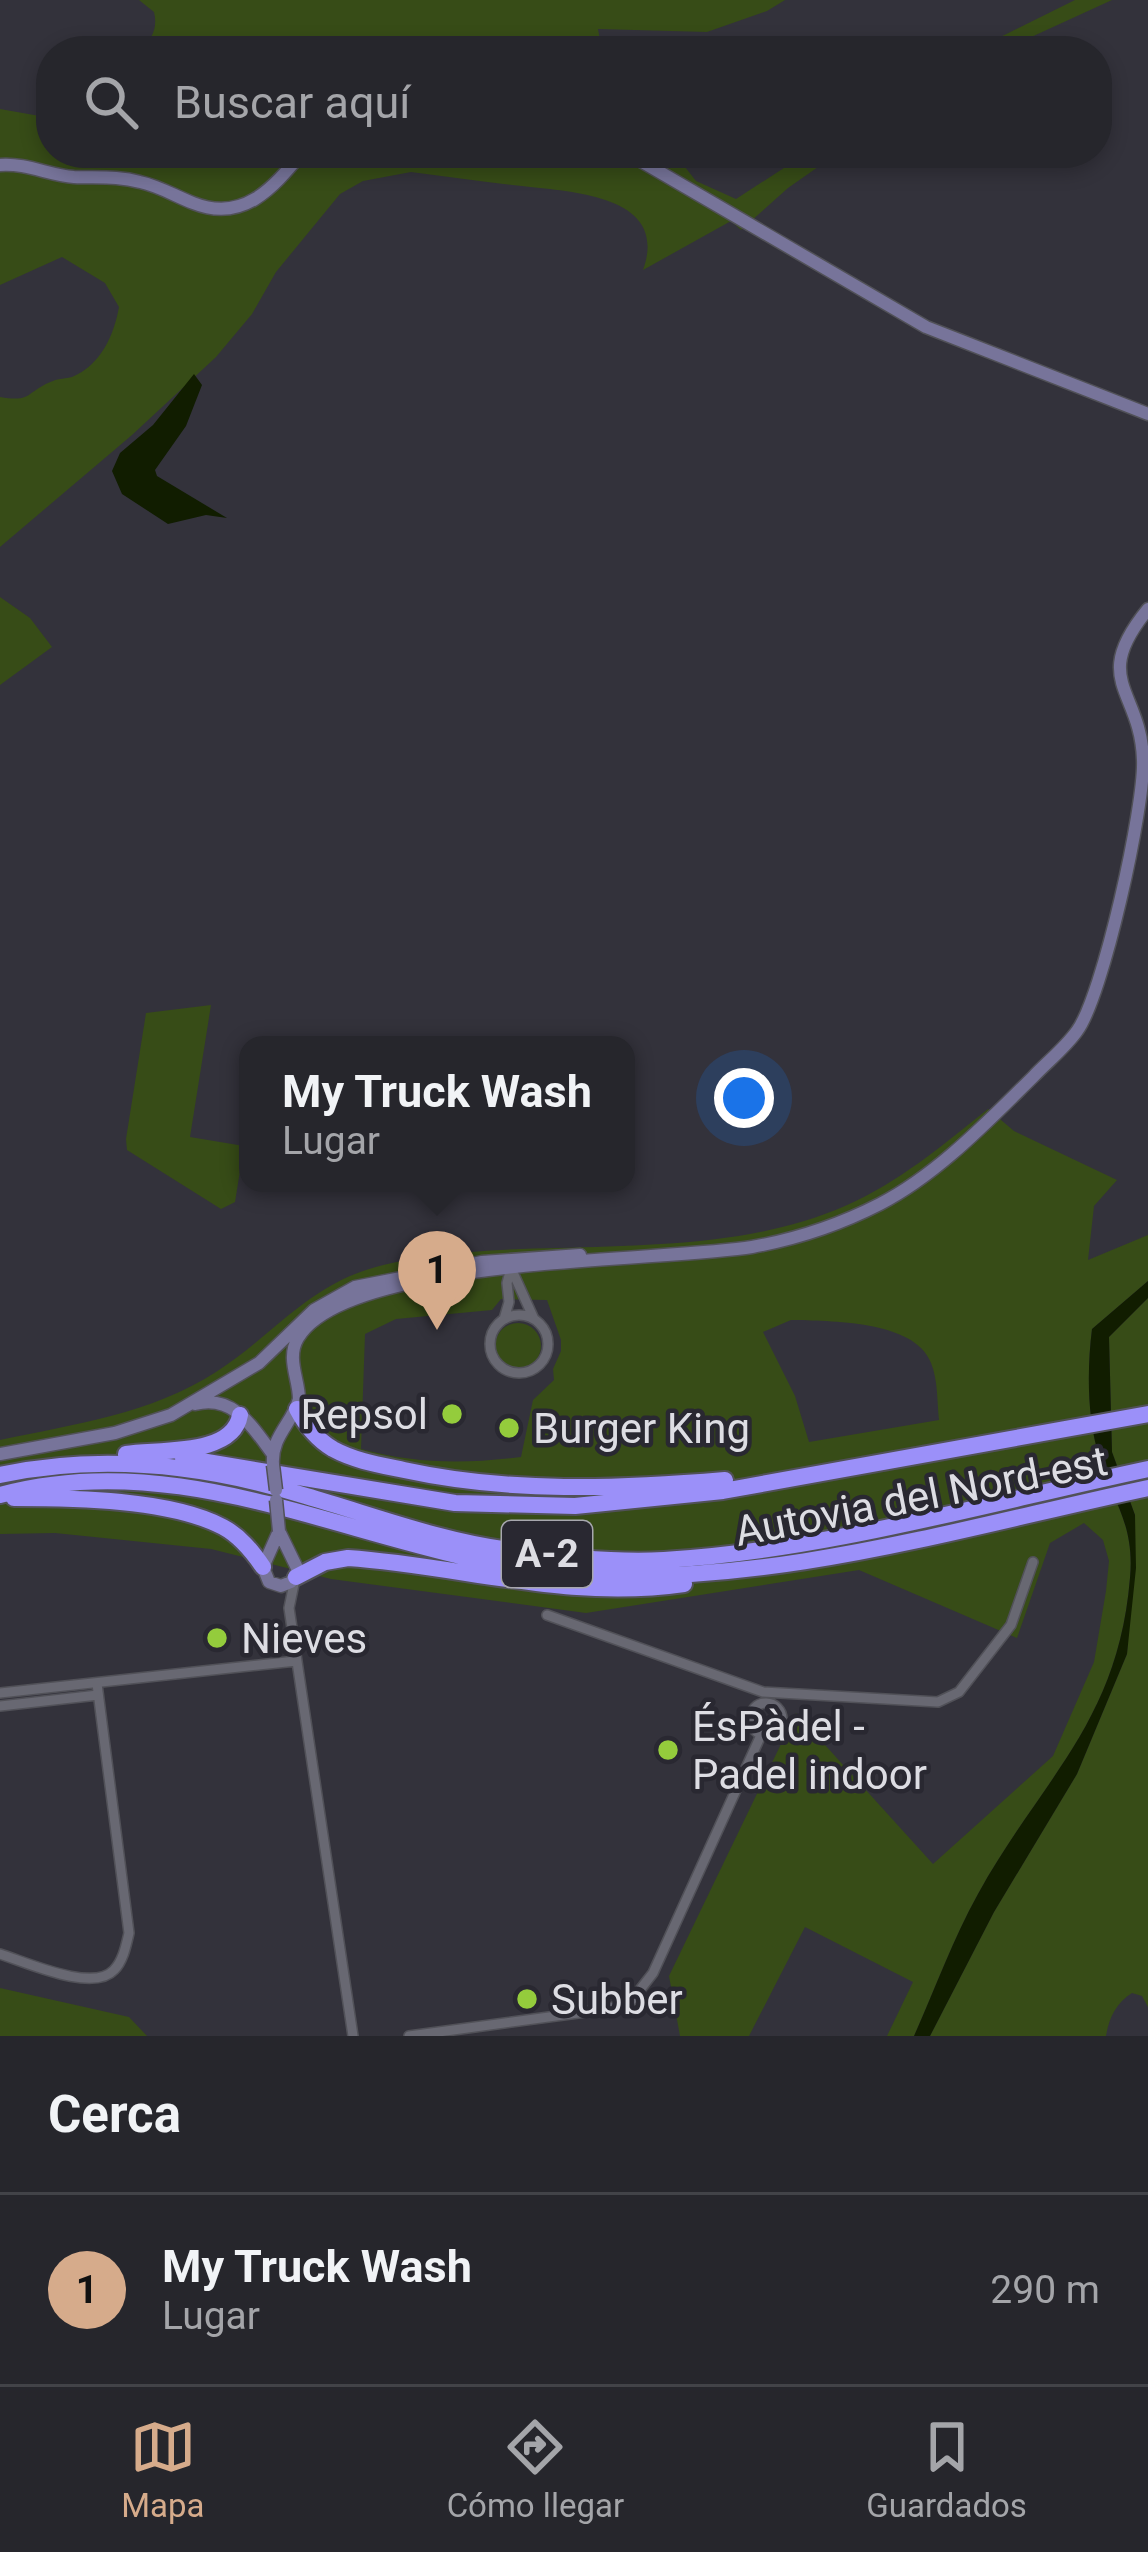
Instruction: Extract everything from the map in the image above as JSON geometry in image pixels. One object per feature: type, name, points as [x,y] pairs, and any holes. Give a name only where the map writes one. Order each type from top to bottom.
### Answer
[{"type":"highway","points":[[297,1409],[317,1438],[347,1456],[421,1474],[541,1486],[705,1482],[922,1453]]},
{"type":"highway","points":[[132,1462],[176,1457],[455,1503],[575,1506],[723,1491],[1148,1414]]},
{"type":"highway","points":[[107,1462],[127,1454],[221,1443],[234,1433],[242,1416]]},
{"type":"highway","name":"Autovia del Nord-est","points":[[0,1475],[36,1467],[132,1462],[235,1478],[506,1550],[659,1560],[748,1552],[1148,1488]]},
{"type":"highway","name":"Autovia del Nord-est","points":[[1,1494],[36,1484],[170,1483],[297,1510],[492,1565],[648,1577],[766,1570],[1148,1468]]},
{"type":"highway","points":[[1,1494],[104,1500],[204,1520],[235,1535],[266,1561]]},
{"type":"highway","points":[[296,1578],[325,1562],[348,1558],[561,1589],[650,1589],[766,1570]]},
{"type":"main road","points":[[0,165],[133,180],[206,208],[230,210],[255,201],[289,168]]},
{"type":"main road","points":[[653,168],[926,327],[1148,414]]},
{"type":"main road","points":[[0,1454],[150,1424],[260,1364],[314,1310],[355,1288],[485,1266],[665,1255],[781,1241],[876,1206],[930,1170],[1077,1031],[1090,1007],[1139,800],[1142,745],[1118,659],[1127,637],[1148,609]]},
{"type":"main road","points":[[279,1532],[266,1561],[267,1579],[285,1586],[296,1578],[298,1566],[279,1532],[273,1459],[284,1424],[297,1409],[293,1355],[298,1338],[310,1324],[342,1303],[380,1291],[485,1266],[511,1268],[537,1261]]},
{"type":"main road","points":[[260,1364],[274,1363],[294,1377]]},
{"type":"main road","points":[[241,1374],[234,1389],[242,1416],[273,1459]]},
{"type":"main road","points":[[189,1405],[217,1401],[270,1429],[284,1424]]},
{"type":"main road","points":[[266,1561],[282,1551],[293,1556]]},
{"type":"street","points":[[520,1282],[537,1261]]},
{"type":"street","points":[[485,1266],[506,1283],[510,1294],[504,1319]]},
{"type":"street","points":[[506,1283],[511,1268]]},
{"type":"street","points":[[511,1268],[523,1300],[546,1333],[544,1358],[532,1370],[514,1373],[499,1366],[489,1346],[494,1329],[504,1319],[519,1315],[534,1319]]},
{"type":"street","points":[[547,1615],[753,1688],[920,1702],[947,1700],[959,1692],[1011,1625],[1033,1562]]},
{"type":"street","points":[[296,1578],[289,1608],[353,2036]]},
{"type":"street","points":[[275,1585],[289,1608]]},
{"type":"street","points":[[0,1706],[296,1661]]},
{"type":"street","points":[[0,1694],[98,1689]]},
{"type":"street","points":[[0,1954],[94,1980],[111,1975],[122,1960],[130,1933],[98,1689]]},
{"type":"street","points":[[409,2036],[608,2009],[632,2000],[653,1973],[761,1735]]},
{"type":"green space","points":[[139,0],[785,0],[707,32],[598,29],[599,36],[152,36],[154,12]]},
{"type":"green space","points":[[1075,0],[1112,0],[1034,36],[1002,36]]},
{"type":"green space","points":[[0,109],[36,115],[36,168],[686,168],[696,181],[736,199],[784,168],[817,168],[741,230],[731,221],[643,270],[648,245],[643,226],[630,212],[589,195],[411,172],[363,181],[340,194],[276,272],[252,314],[216,357],[0,547],[0,397],[24,397],[82,372],[104,348],[119,307],[105,283],[62,257],[0,285]]},
{"type":"green space","points":[[0,597],[30,618],[52,647],[0,685]]},
{"type":"green space","points":[[211,1005],[190,1137],[239,1145],[235,1202],[221,1209],[127,1150],[146,1013]]},
{"type":"green space","points":[[988,1109],[1014,1131],[1117,1180],[1094,1206],[1088,1260],[1148,1235],[1148,1281],[1092,1329],[1089,1360],[1095,1441],[1126,1528],[1130,1578],[1123,1628],[1094,1711],[978,1894],[914,2036],[887,2036],[913,1982],[805,1927],[749,2036],[680,2036],[669,1976],[796,1713],[933,1864],[1053,1756],[1094,1662],[1106,1591],[1109,1561],[1103,1540],[1084,1523],[1050,1543],[1017,1638],[859,1570],[586,1613],[331,1579],[211,1549],[55,1533],[0,1534],[0,1440],[112,1416],[191,1386],[233,1360],[314,1296],[350,1276],[396,1262],[452,1254],[667,1244],[776,1229],[865,1197]],"holes":[[[501,1299],[547,1300],[561,1340],[554,1380],[533,1400],[521,1457],[441,1461],[361,1449],[365,1334],[396,1319],[492,1310]],[[791,1320],[869,1326],[908,1338],[931,1363],[939,1420],[809,1442],[795,1396],[763,1332]]]},
{"type":"green space","points":[[1148,1298],[1148,2007],[1142,1996],[1132,1993],[1114,2012],[1106,2036],[930,2036],[994,1912],[1077,1774],[1127,1654],[1135,1515],[1112,1452],[1109,1337]]},
{"type":"green space","points":[[518,1323],[534,1330],[541,1346],[534,1362],[518,1369],[502,1362],[495,1346],[502,1330]]},
{"type":"green space","points":[[0,1988],[129,2017],[147,2036],[0,2036]]},
{"type":"shaded area","points":[[194,374],[202,385],[186,426],[155,470],[157,476],[227,518],[206,515],[168,524],[122,494],[112,471],[120,453],[153,425]]},
{"type":"shaded area","points":[[1148,1281],[1148,1298],[1109,1337],[1112,1452],[1135,1515],[1136,1568],[1127,1654],[1077,1774],[994,1912],[930,2036],[914,2036],[978,1894],[1074,1747],[1110,1672],[1123,1628],[1131,1559],[1126,1528],[1092,1426],[1090,1344],[1092,1329]]},
{"type":"place","name":"My Truck Wash","points":[[437,1330]]},
{"type":"place","name":"Repsol","points":[[452,1414]]},
{"type":"place","name":"Burger King","points":[[509,1428]]},
{"type":"place","name":"Nieves","points":[[217,1638]]},
{"type":"place","name":"ÉsPàdel - Padel indoor","points":[[668,1750]]},
{"type":"place","name":"Subber","points":[[527,1999]]}]
